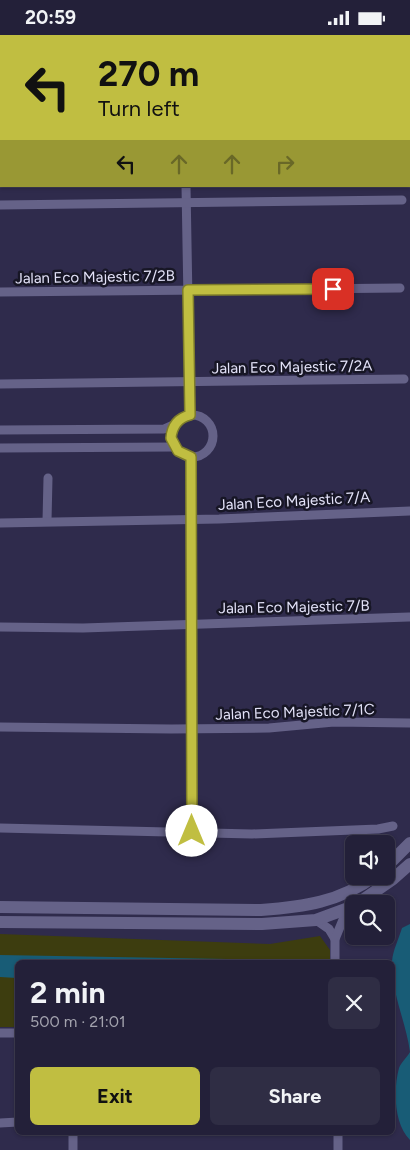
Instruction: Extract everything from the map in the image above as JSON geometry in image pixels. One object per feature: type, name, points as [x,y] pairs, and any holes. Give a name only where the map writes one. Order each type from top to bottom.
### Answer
[{"type":"street","points":[[186,187],[190,415]]},
{"type":"street","points":[[0,205],[402,200]]},
{"type":"street","name":"Jalan Eco Majestic 7/2B","points":[[0,292],[400,288]]},
{"type":"street","name":"Jalan Eco Majestic 7/2A","points":[[0,384],[404,379]]},
{"type":"street","points":[[0,430],[164,429],[190,415],[197,416],[209,423],[213,436],[209,449],[204,453],[191,457],[182,454],[174,447],[171,438],[175,424]]},
{"type":"street","points":[[0,448],[174,447]]},
{"type":"street","points":[[191,457],[193,623],[192,831]]},
{"type":"street","points":[[47,521],[48,478]]},
{"type":"street","name":"Jalan Eco Majestic 7/A","points":[[0,523],[192,519],[410,511]]},
{"type":"street","name":"Jalan Eco Majestic 7/B","points":[[0,627],[83,628],[409,617]]},
{"type":"street","name":"Jalan Eco Majestic 7/1C","points":[[0,727],[193,729],[270,728],[332,722],[410,723]]},
{"type":"street","points":[[0,828],[192,831],[252,834],[378,829],[393,826]]},
{"type":"street","points":[[395,858],[410,843]]},
{"type":"street","points":[[370,895],[410,864]]},
{"type":"street","points":[[0,907],[261,910],[302,907],[332,900],[363,885]]},
{"type":"street","points":[[0,922],[262,924],[316,920],[345,910]]},
{"type":"street","points":[[316,920],[329,929],[335,939]]},
{"type":"street","points":[[335,960],[335,939],[345,921]]},
{"type":"street","points":[[0,1033],[15,1033]]},
{"type":"street","points":[[0,1123],[15,1122]]},
{"type":"street","points":[[73,1135],[73,1150]]},
{"type":"street","points":[[338,1135],[338,1150]]},
{"type":"shaded area","points":[[0,934],[270,944],[320,936],[330,950],[330,960],[15,960],[15,1027],[0,1027]]},
{"type":"water","points":[[410,924],[410,1052],[396,996],[395,960],[392,960],[402,928]]},
{"type":"water","points":[[0,955],[277,960],[15,960],[15,978],[0,977]]},
{"type":"water","points":[[410,1052],[410,1140],[398,1116],[396,1086],[399,1068]]},
{"type":"route","points":[[192,831],[194,675],[191,457],[178,451],[174,447],[171,438],[175,424],[190,415],[188,290],[333,289]]}]
